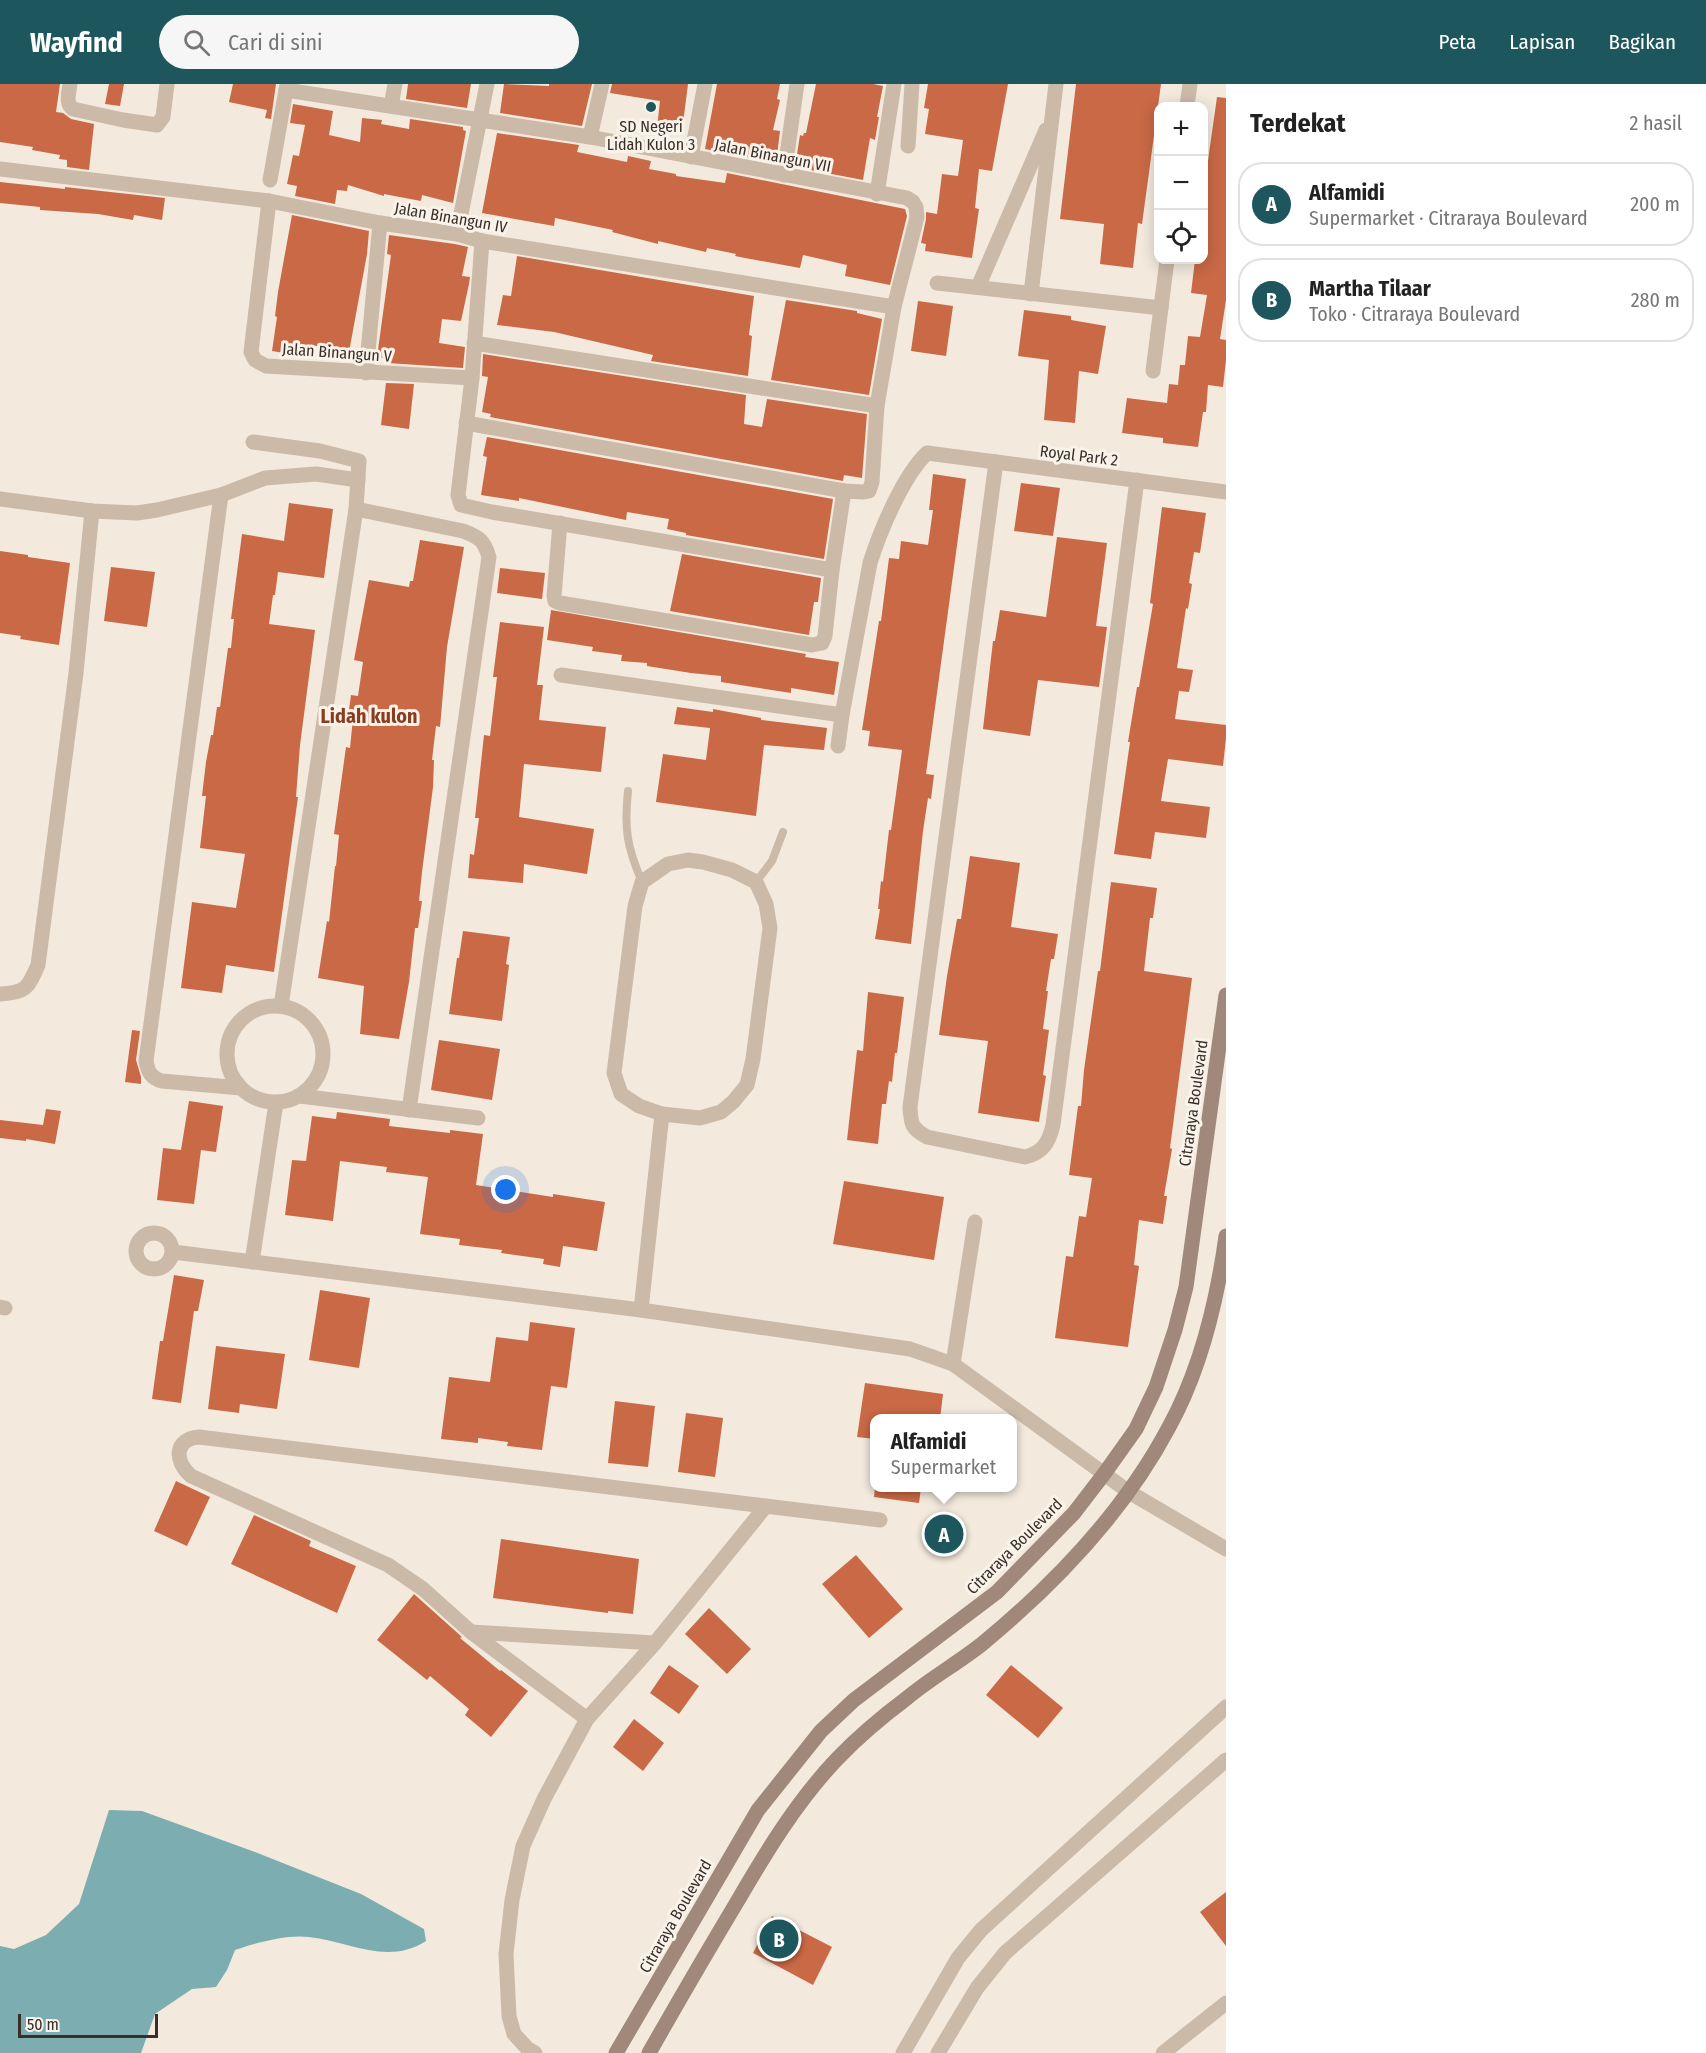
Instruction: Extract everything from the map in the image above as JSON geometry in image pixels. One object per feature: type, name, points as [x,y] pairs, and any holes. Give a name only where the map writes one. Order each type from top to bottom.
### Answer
[{"type":"main road","name":"Citraraya Boulevard","points":[[616,2053],[758,1810],[821,1731],[870,1688],[997,1592],[1074,1513],[1136,1429],[1156,1387],[1175,1330],[1186,1287],[1226,995]]},
{"type":"main road","points":[[649,2053],[690,1979],[761,1861],[816,1782],[839,1757],[907,1697],[978,1646],[1028,1606],[1076,1557],[1128,1492],[1170,1427],[1191,1379],[1210,1318],[1226,1236]]},
{"type":"street","points":[[70,84],[68,101],[73,110],[157,125],[163,117],[167,84]]},
{"type":"street","points":[[391,106],[395,84]]},
{"type":"street","points":[[457,234],[487,84]]},
{"type":"street","points":[[590,137],[602,84]]},
{"type":"street","points":[[691,157],[705,84]]},
{"type":"street","points":[[784,176],[797,84]]},
{"type":"street","points":[[877,194],[894,84]]},
{"type":"street","points":[[908,146],[912,84]]},
{"type":"street","points":[[1030,294],[1056,84]]},
{"type":"street","points":[[1188,102],[1190,84]]},
{"type":"street","points":[[270,180],[287,87]]},
{"type":"street","name":"Jalan Binangun VII","points":[[287,87],[391,106],[590,137],[907,198],[916,207],[916,227],[894,307],[878,406],[872,486],[869,491],[850,491]]},
{"type":"street","points":[[978,287],[1052,115]]},
{"type":"street","name":"Jalan Binangun IV","points":[[0,170],[269,201],[380,223],[457,234],[482,241],[894,307]]},
{"type":"street","name":"Jalan Binangun V","points":[[269,201],[251,352],[253,357],[266,366],[472,378]]},
{"type":"street","points":[[366,373],[380,223]]},
{"type":"street","points":[[482,241],[472,378],[458,495],[461,505],[832,570]]},
{"type":"street","points":[[1153,370],[1166,264]]},
{"type":"street","points":[[937,283],[1161,308]]},
{"type":"street","points":[[474,343],[878,406]]},
{"type":"street","points":[[466,423],[850,491],[832,570],[825,636],[822,643],[818,644],[799,644],[592,610],[555,601],[560,523]]},
{"type":"street","points":[[253,442],[320,451],[359,461],[356,509],[281,1006]]},
{"type":"street","name":"Royal Park 2","points":[[842,715],[870,563],[877,541],[914,468],[927,453],[1226,492]]},
{"type":"street","points":[[996,462],[910,1107],[911,1124],[917,1132],[927,1137],[1025,1157],[1036,1155],[1045,1147],[1053,1125],[1137,480]]},
{"type":"street","points":[[0,499],[92,511],[137,513],[220,495],[265,478],[316,474],[358,480]]},
{"type":"street","points":[[220,495],[146,1061],[147,1069],[152,1077],[162,1082],[241,1088]]},
{"type":"street","points":[[356,509],[463,531],[478,537],[486,546],[489,557],[409,1110]]},
{"type":"street","points":[[0,994],[18,993],[30,984],[38,965],[76,673],[92,511]]},
{"type":"street","points":[[561,675],[842,715],[838,746]]},
{"type":"street","points":[[688,860],[703,862],[732,870],[756,882],[766,904],[770,928],[753,1059],[747,1085],[721,1112],[700,1118],[662,1114],[639,1106],[621,1094],[614,1073],[635,906],[642,882],[668,864],[688,860]]},
{"type":"street","points":[[300,1096],[315,1082],[322,1064],[322,1044],[315,1026],[300,1012],[281,1006],[258,1009],[239,1023],[228,1044],[229,1068],[241,1088],[257,1099],[276,1103],[300,1096],[478,1118]]},
{"type":"street","points":[[252,1262],[276,1103]]},
{"type":"street","points":[[641,1310],[662,1114]]},
{"type":"street","points":[[953,1364],[975,1222]]},
{"type":"street","points":[[173,1252],[641,1310],[910,1349],[953,1364],[1128,1492],[1226,1549]]},
{"type":"street","points":[[587,1719],[471,1632],[423,1589],[388,1565],[191,1476],[183,1469],[179,1461],[181,1445],[188,1438],[200,1437],[880,1520]]},
{"type":"street","points":[[535,2053],[514,2034],[509,2016],[506,1954],[512,1900],[524,1846],[544,1798],[587,1719],[655,1643],[766,1506]]},
{"type":"street","points":[[471,1632],[655,1643]]},
{"type":"street","points":[[903,2053],[958,1958],[981,1930],[1226,1707]]},
{"type":"street","points":[[938,2053],[977,1988],[1005,1953],[1226,1760]]},
{"type":"street","points":[[1163,2053],[1226,2002]]},
{"type":"lane","points":[[627,791],[626,834],[630,853],[642,882]]},
{"type":"lane","points":[[756,882],[772,861],[783,832]]},
{"type":"water","points":[[109,1810],[142,1811],[361,1894],[424,1929],[426,1941],[411,1948],[382,1952],[300,1936],[261,1942],[235,1950],[227,1970],[216,1987],[192,1989],[155,2014],[141,2053],[0,2053],[0,1946],[14,1949],[46,1935],[79,1904]]},
{"type":"building","points":[[0,84],[60,84],[56,112],[63,113],[71,119],[94,124],[89,170],[67,167],[67,160],[59,159],[60,155],[32,150],[33,147],[0,142]]},
{"type":"building","points":[[109,84],[124,84],[120,106],[105,104]]},
{"type":"building","points":[[233,84],[276,84],[271,119],[265,118],[267,110],[229,102]]},
{"type":"building","points":[[408,84],[471,84],[467,108],[406,99]]},
{"type":"building","points":[[504,84],[549,86],[549,84],[592,84],[582,126],[500,113]]},
{"type":"building","points":[[612,84],[688,84],[682,131],[657,128],[660,101],[610,93]]},
{"type":"building","points":[[717,84],[780,84],[777,99],[780,100],[773,130],[780,131],[776,163],[705,149]]},
{"type":"building","points":[[816,84],[883,86],[875,140],[870,138],[863,180],[795,167],[800,135],[803,136],[806,133]]},
{"type":"building","points":[[928,84],[1008,84],[992,171],[979,169],[975,208],[979,209],[972,258],[925,251],[926,244],[921,243],[926,212],[937,214],[942,174],[958,176],[963,140],[925,134],[929,109],[924,108]]},
{"type":"building","points":[[1076,84],[1161,84],[1159,102],[1154,102],[1154,136],[1142,224],[1138,223],[1133,268],[1100,264],[1104,224],[1060,219]]},
{"type":"building","points":[[1217,97],[1226,98],[1226,300],[1220,339],[1226,340],[1226,360],[1223,387],[1208,385],[1206,412],[1203,412],[1198,447],[1163,443],[1163,438],[1122,433],[1127,398],[1167,403],[1169,384],[1178,385],[1180,365],[1185,365],[1188,336],[1200,337],[1207,295],[1191,293],[1195,264],[1208,264],[1208,161]]},
{"type":"building","points":[[293,104],[333,111],[329,135],[360,142],[362,118],[382,120],[381,124],[409,129],[410,119],[463,127],[466,131],[453,203],[422,195],[421,201],[384,194],[384,196],[348,185],[347,191],[337,190],[335,204],[295,196],[297,186],[287,184],[293,155],[299,156],[305,125],[290,123]]},
{"type":"building","points":[[497,133],[579,145],[577,152],[627,162],[628,156],[651,161],[649,169],[676,174],[676,176],[725,183],[727,173],[905,209],[907,216],[890,285],[845,276],[847,265],[803,255],[800,268],[735,256],[736,254],[707,248],[706,252],[658,241],[658,244],[612,232],[613,230],[555,218],[554,226],[482,213]]},
{"type":"building","points":[[0,182],[165,198],[162,220],[134,215],[133,220],[98,214],[40,210],[40,207],[0,203]]},
{"type":"building","points":[[292,215],[369,231],[349,352],[311,345],[309,357],[272,351],[278,292]]},
{"type":"building","points":[[389,235],[468,247],[462,276],[470,277],[461,321],[442,319],[439,343],[465,347],[463,368],[388,363],[389,359],[377,357],[391,255],[387,254]]},
{"type":"building","points":[[517,256],[754,296],[749,335],[752,336],[748,376],[651,361],[653,355],[554,332],[497,325],[503,295],[511,296]]},
{"type":"building","points":[[786,300],[857,311],[857,313],[882,319],[869,395],[771,380]]},
{"type":"building","points":[[918,301],[953,306],[946,356],[911,351]]},
{"type":"building","points":[[1024,310],[1071,316],[1071,320],[1106,326],[1098,374],[1079,371],[1075,423],[1044,420],[1049,360],[1018,356]]},
{"type":"building","points":[[483,354],[746,395],[744,424],[762,427],[767,399],[867,414],[862,478],[844,475],[843,481],[490,417],[491,414],[482,412],[488,377],[482,376]]},
{"type":"building","points":[[386,383],[414,384],[409,429],[381,425]]},
{"type":"building","points":[[487,437],[833,499],[824,559],[686,535],[686,533],[667,529],[669,519],[627,512],[626,520],[519,498],[519,501],[481,495],[487,457],[483,456]]},
{"type":"building","points":[[933,474],[966,479],[926,774],[934,775],[923,831],[911,944],[875,939],[880,909],[878,909],[881,881],[883,882],[902,750],[868,746],[870,731],[862,730],[879,621],[881,621],[889,558],[899,559],[901,541],[928,545],[933,510],[929,510]]},
{"type":"building","points":[[1021,483],[1060,488],[1053,536],[1014,531]]},
{"type":"building","points":[[289,503],[333,509],[324,578],[278,572],[269,624],[315,630],[300,745],[296,797],[298,797],[274,972],[226,965],[222,993],[181,988],[192,902],[236,908],[245,854],[200,848],[206,796],[202,796],[206,762],[217,707],[220,707],[228,648],[231,648],[234,619],[231,619],[242,534],[284,541]]},
{"type":"building","points":[[1162,507],[1206,513],[1200,553],[1194,552],[1189,583],[1192,584],[1177,668],[1193,670],[1189,692],[1179,691],[1175,719],[1226,725],[1226,738],[1223,766],[1168,759],[1161,801],[1210,807],[1206,838],[1155,832],[1151,859],[1114,854],[1130,742],[1128,742],[1153,604],[1150,603]]},
{"type":"building","points":[[1057,537],[1107,543],[1096,626],[1107,627],[1099,687],[1038,680],[1030,736],[983,729],[993,641],[995,641],[1000,610],[1046,617]]},
{"type":"building","points":[[420,540],[464,547],[447,647],[440,727],[436,726],[432,760],[434,760],[433,787],[419,901],[422,901],[418,928],[415,928],[399,1039],[360,1034],[364,986],[318,978],[327,921],[329,922],[336,866],[339,835],[334,834],[346,747],[350,748],[353,718],[348,717],[351,695],[358,696],[363,662],[354,660],[369,580],[409,587],[410,581],[413,581]]},
{"type":"building","points":[[0,551],[70,563],[59,645],[20,639],[21,636],[0,633]]},
{"type":"building","points":[[682,554],[821,578],[818,602],[814,602],[809,635],[670,611]]},
{"type":"building","points":[[111,567],[155,572],[147,627],[104,621]]},
{"type":"building","points":[[500,568],[545,573],[542,599],[497,593]]},
{"type":"building","points":[[551,610],[806,654],[805,657],[839,662],[834,695],[791,688],[791,693],[721,682],[721,676],[647,666],[647,663],[621,661],[622,655],[592,651],[593,647],[547,640]]},
{"type":"building","points":[[500,622],[544,627],[537,685],[543,685],[539,720],[606,727],[601,772],[524,764],[519,817],[594,829],[587,874],[524,864],[523,883],[468,878],[470,854],[474,855],[479,818],[475,818],[484,735],[490,736],[497,677],[493,677]]},
{"type":"building","points":[[677,707],[713,712],[713,709],[761,718],[761,720],[827,728],[824,750],[764,745],[756,816],[656,802],[663,754],[706,760],[710,728],[674,724]]},
{"type":"building","points":[[970,856],[1020,863],[1011,927],[1058,934],[1046,991],[1048,991],[1043,1029],[1049,1030],[1043,1075],[1046,1076],[1039,1122],[978,1113],[988,1041],[939,1035],[947,976],[957,919],[961,919]]},
{"type":"building","points":[[1111,882],[1157,888],[1153,918],[1150,918],[1144,971],[1192,978],[1170,1148],[1172,1149],[1164,1196],[1167,1196],[1163,1224],[1139,1220],[1134,1265],[1139,1266],[1128,1347],[1055,1338],[1066,1256],[1073,1257],[1079,1216],[1086,1217],[1092,1178],[1069,1175],[1078,1106],[1081,1106],[1084,1070]]},
{"type":"building","points":[[463,931],[510,937],[502,1021],[449,1014]]},
{"type":"building","points":[[868,992],[904,997],[892,1082],[889,1081],[886,1104],[882,1104],[878,1144],[847,1140],[857,1050],[863,1051]]},
{"type":"building","points":[[132,1030],[140,1031],[136,1060],[141,1084],[125,1082]]},
{"type":"building","points":[[439,1040],[500,1049],[492,1100],[431,1090]]},
{"type":"building","points":[[189,1101],[223,1106],[216,1152],[201,1150],[194,1204],[157,1200],[163,1148],[181,1150]]},
{"type":"building","points":[[46,1109],[61,1111],[55,1144],[26,1139],[26,1141],[0,1138],[0,1120],[43,1125]]},
{"type":"building","points":[[337,1112],[390,1119],[389,1126],[450,1133],[450,1130],[483,1134],[476,1185],[553,1197],[553,1194],[605,1202],[597,1251],[563,1246],[560,1267],[543,1264],[544,1259],[501,1253],[502,1250],[459,1245],[460,1239],[420,1234],[428,1177],[386,1172],[387,1167],[340,1161],[333,1221],[285,1215],[292,1160],[306,1161],[312,1116],[336,1119]]},
{"type":"building","points":[[844,1181],[944,1197],[934,1260],[833,1244]]},
{"type":"building","points":[[174,1275],[204,1280],[198,1311],[194,1311],[181,1403],[152,1399],[160,1341],[163,1341]]},
{"type":"building","points":[[320,1290],[370,1298],[359,1368],[309,1360]]},
{"type":"building","points":[[530,1322],[575,1328],[567,1388],[551,1386],[542,1450],[507,1446],[508,1442],[478,1438],[478,1443],[441,1439],[449,1377],[490,1382],[496,1337],[528,1341]]},
{"type":"building","points":[[216,1346],[285,1354],[277,1409],[240,1404],[239,1413],[208,1409]]},
{"type":"building","points":[[865,1383],[943,1394],[941,1414],[870,1414],[870,1438],[857,1437]]},
{"type":"building","points":[[615,1401],[655,1406],[648,1467],[608,1463]]},
{"type":"building","points":[[686,1413],[723,1418],[715,1477],[678,1472]]},
{"type":"building","points":[[176,1481],[210,1497],[187,1546],[154,1531]]},
{"type":"building","points":[[875,1492],[920,1492],[919,1503],[874,1497]]},
{"type":"building","points":[[254,1515],[311,1541],[309,1546],[356,1566],[337,1613],[231,1564]]},
{"type":"building","points":[[501,1539],[639,1559],[633,1614],[608,1611],[608,1613],[493,1598]]},
{"type":"building","points":[[856,1555],[903,1609],[869,1638],[822,1584]]},
{"type":"building","points":[[414,1594],[462,1637],[460,1638],[528,1691],[491,1737],[465,1715],[469,1709],[430,1676],[427,1680],[377,1640]]},
{"type":"building","points":[[709,1608],[751,1649],[727,1674],[685,1634]]},
{"type":"building","points":[[669,1665],[699,1686],[679,1714],[650,1693]]},
{"type":"building","points":[[1011,1665],[1063,1708],[1038,1738],[986,1695]]},
{"type":"building","points":[[634,1719],[664,1743],[643,1771],[613,1747]]},
{"type":"building","points":[[1226,1892],[1226,1946],[1200,1912]]},
{"type":"building","points":[[772,1916],[832,1947],[813,1985],[753,1953]]},
{"type":"place","name":"SD Negeri Lidah Kulon 3","points":[[651,107]]},
{"type":"place","name":"Alfamidi","points":[[944,1534]]},
{"type":"place","name":"Martha Tilaar","points":[[779,1939]]},
{"type":"district","name":"Lidah kulon","points":[[369,716]]}]
